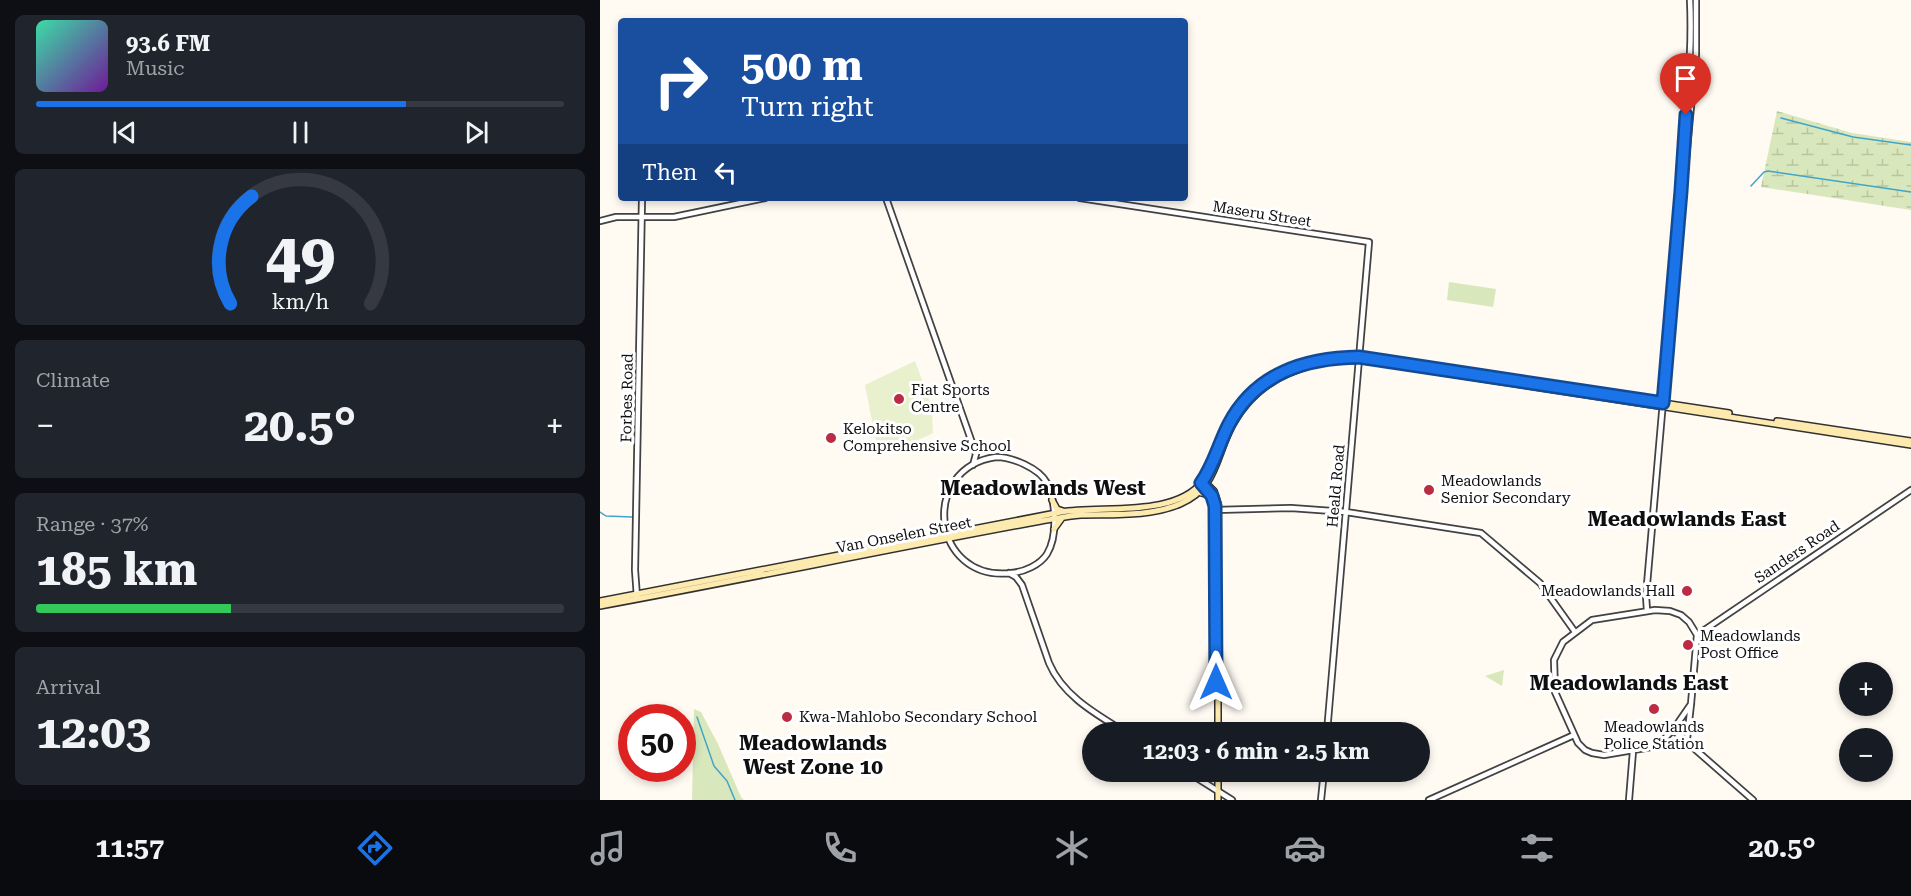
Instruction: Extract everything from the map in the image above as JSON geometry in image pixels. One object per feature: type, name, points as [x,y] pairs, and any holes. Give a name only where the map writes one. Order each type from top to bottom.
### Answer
[{"type":"main road","points":[[1204,483],[1233,418],[1246,400],[1281,372],[1310,361],[1334,357],[1911,443]]},
{"type":"main road","points":[[1204,483],[1213,474],[1235,422],[1252,399],[1288,373],[1316,363],[1359,359]]},
{"type":"main road","points":[[1213,474],[1216,510],[1217,722]]},
{"type":"main road","points":[[1204,483],[1213,493]]},
{"type":"main road","name":"Van Onselen Street","points":[[600,606],[1053,516],[1170,502],[1190,493],[1204,483]]},
{"type":"main road","name":"Van Onselen Street","points":[[1065,514],[1155,510],[1177,505],[1198,492],[1204,483]]},
{"type":"main road","points":[[1198,492],[1213,493]]},
{"type":"main road","points":[[1052,500],[1057,509],[1065,514],[1054,529]]},
{"type":"main road","name":"Van Onselen Street","points":[[600,602],[637,597]]},
{"type":"main road","points":[[1217,782],[1217,800]]},
{"type":"street","points":[[1647,611],[1646,598],[1683,167],[1690,52],[1690,0]]},
{"type":"street","points":[[1683,167],[1686,159],[1694,75],[1696,0]]},
{"type":"street","name":"Forbes Road","points":[[637,597],[642,201]]},
{"type":"street","points":[[600,221],[616,217],[674,217],[751,201]]},
{"type":"street","points":[[887,201],[976,454],[972,466]]},
{"type":"street","name":"Maseru Street","points":[[1100,201],[1369,242]]},
{"type":"street","name":"Heald Road","points":[[1328,722],[1369,242]]},
{"type":"street","points":[[976,454],[989,459]]},
{"type":"street","points":[[1022,585],[1022,576],[1028,568],[1047,554],[1054,529],[1052,500],[1045,480],[1012,458],[989,459],[972,466],[959,477],[948,493],[943,513],[947,537],[962,558],[976,568],[992,573],[1009,573],[1028,568]]},
{"type":"street","name":"Sanders Road","points":[[1697,635],[1911,490]]},
{"type":"street","points":[[1216,510],[1291,508],[1346,512],[1481,533],[1540,584],[1575,632]]},
{"type":"street","points":[[1009,573],[1016,577],[1022,585],[1049,663],[1056,675],[1081,704],[1109,722]]},
{"type":"street","points":[[1686,741],[1691,704],[1697,635],[1689,622],[1681,615],[1664,610],[1594,620],[1561,644],[1554,660],[1555,692],[1580,745],[1592,753],[1604,755],[1655,747],[1673,730],[1691,704]]},
{"type":"street","points":[[1688,729],[1691,745]]},
{"type":"street","points":[[1673,730],[1753,800]]},
{"type":"street","points":[[1429,800],[1574,735]]},
{"type":"street","points":[[1629,800],[1633,751]]},
{"type":"street","points":[[1204,782],[1232,800]]},
{"type":"street","points":[[1321,800],[1323,782]]},
{"type":"green space","points":[[1777,111],[1852,133],[1911,142],[1911,210],[1761,187]]},
{"type":"green space","points":[[1449,282],[1496,289],[1493,307],[1447,300]]},
{"type":"green space","name":"Fiat Sports Centre","points":[[915,361],[934,413],[932,415],[933,433],[905,445],[890,446],[876,441],[865,385]]},
{"type":"green space","points":[[1504,670],[1502,686],[1485,676]]},
{"type":"green space","points":[[696,710],[701,712],[744,800],[692,800],[692,782],[696,782]]},
{"type":"waterway","points":[[1781,118],[1853,137],[1911,145]]},
{"type":"waterway","points":[[1751,186],[1764,172],[1768,171],[1911,192]]},
{"type":"waterway","points":[[600,512],[606,516],[632,517]]},
{"type":"waterway","points":[[697,717],[714,766],[727,781],[735,800]]},
{"type":"place","name":"Fiat Sports Centre","points":[[899,399]]},
{"type":"place","name":"Kelokitso Comprehensive School","points":[[831,438]]},
{"type":"place","name":"Meadowlands Senior Secondary","points":[[1429,490]]},
{"type":"place","name":"Meadowlands Hall","points":[[1687,591]]},
{"type":"place","name":"Meadowlands Post Office","points":[[1688,645]]},
{"type":"place","name":"Meadowlands Police Station","points":[[1654,709]]},
{"type":"place","name":"Kwa-Mahlobo Secondary School","points":[[787,717]]},
{"type":"district","name":"Meadowlands West","points":[[1043,488]]},
{"type":"district","name":"Meadowlands East","points":[[1687,519]]},
{"type":"district","name":"Meadowlands East","points":[[1629,683]]},
{"type":"district","name":"Meadowlands West Zone 10","points":[[813,755]]},
{"type":"route","points":[[1216,682],[1215,506],[1212,496],[1201,483],[1211,467],[1233,418],[1246,400],[1281,372],[1310,361],[1334,357],[1359,357],[1663,403],[1686,115]]}]
